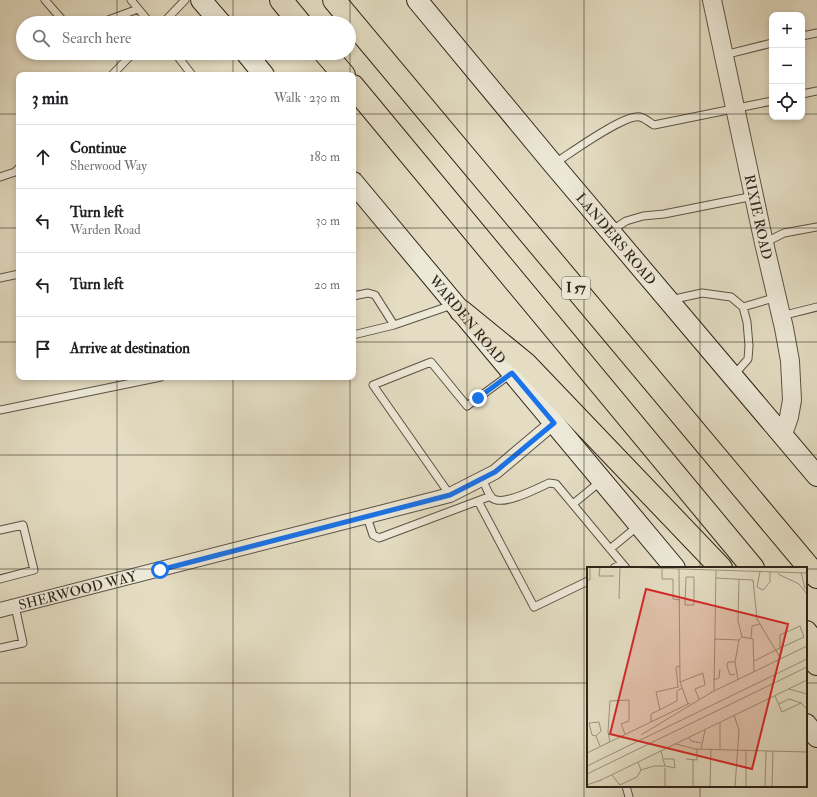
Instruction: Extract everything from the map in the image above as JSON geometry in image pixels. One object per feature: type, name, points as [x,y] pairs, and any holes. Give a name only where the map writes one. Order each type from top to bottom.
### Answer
[{"type":"highway","points":[[281,0],[294,16]]},
{"type":"highway","name":"I 57","points":[[334,0],[347,16]]},
{"type":"highway","name":"I 57","points":[[356,26],[817,577]]},
{"type":"highway","points":[[331,60],[341,72]]},
{"type":"highway","points":[[356,90],[543,313],[752,567]]},
{"type":"highway","points":[[458,308],[526,364],[720,567]]},
{"type":"highway","points":[[807,633],[817,646]]},
{"type":"highway","points":[[807,654],[817,664]]},
{"type":"main road","points":[[201,0],[215,16]]},
{"type":"main road","name":"LANDERS ROAD","points":[[417,0],[553,164],[817,476]]},
{"type":"main road","points":[[252,60],[262,72]]},
{"type":"main road","name":"WARDEN ROAD","points":[[357,190],[458,308],[674,567]]},
{"type":"main road","points":[[807,725],[817,737]]},
{"type":"street","name":"RIXIE ROAD","points":[[712,0],[790,361],[792,400],[789,418],[783,434]]},
{"type":"street","name":"SHERWOOD WAY","points":[[0,610],[450,495],[495,472],[554,423]]},
{"type":"lane","points":[[45,0],[59,16]]},
{"type":"lane","points":[[131,0],[144,16]]},
{"type":"lane","points":[[169,16],[185,0]]},
{"type":"lane","points":[[119,16],[138,9]]},
{"type":"lane","points":[[805,35],[817,33]]},
{"type":"lane","points":[[724,55],[769,44]]},
{"type":"lane","points":[[115,72],[126,60]]},
{"type":"lane","points":[[180,60],[190,72]]},
{"type":"lane","points":[[805,93],[817,91]]},
{"type":"lane","points":[[553,164],[628,119],[640,117],[654,125],[769,102]]},
{"type":"lane","points":[[0,176],[16,171]]},
{"type":"lane","points":[[610,231],[626,221],[637,218],[754,196]]},
{"type":"lane","points":[[764,243],[784,233],[817,227]]},
{"type":"lane","points":[[0,278],[16,275]]},
{"type":"lane","points":[[669,300],[702,293],[731,297],[743,307],[747,322],[749,346],[748,359],[732,376]]},
{"type":"lane","points":[[356,296],[368,294],[375,296],[394,325]]},
{"type":"lane","points":[[743,307],[777,297]]},
{"type":"lane","points":[[781,316],[817,307]]},
{"type":"lane","points":[[356,334],[458,308]]},
{"type":"lane","points":[[450,495],[373,385],[431,362],[467,406],[512,373]]},
{"type":"lane","points":[[0,410],[146,380]]},
{"type":"lane","points":[[482,479],[492,498],[501,502],[549,483],[556,484],[624,566]]},
{"type":"lane","points":[[573,504],[602,480]]},
{"type":"lane","points":[[367,517],[373,535],[379,538],[491,496]]},
{"type":"lane","points":[[478,501],[534,607],[587,581]]},
{"type":"lane","points":[[0,530],[23,525],[34,570],[0,579]]},
{"type":"lane","points":[[610,549],[639,525]]},
{"type":"lane","points":[[0,648],[23,643],[15,606]]},
{"type":"lane","points":[[626,787],[629,797]]},
{"type":"route","points":[[160,570],[450,495],[495,472],[554,423],[512,373],[478,398]]}]
